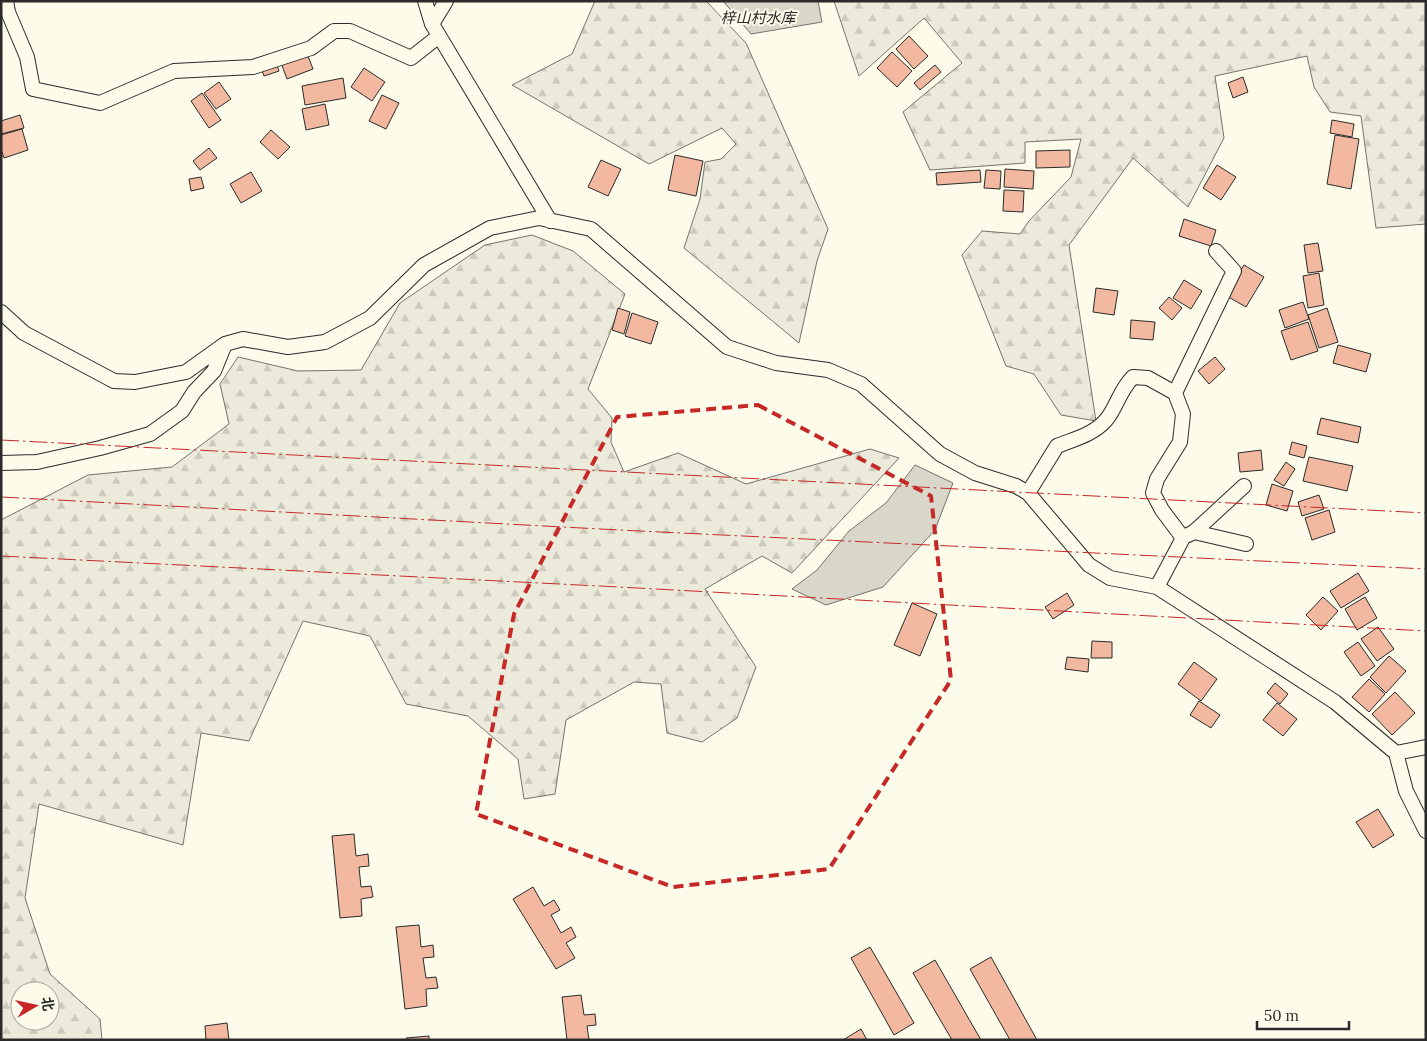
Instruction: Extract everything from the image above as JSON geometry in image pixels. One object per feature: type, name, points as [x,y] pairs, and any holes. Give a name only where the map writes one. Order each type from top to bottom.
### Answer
[{"type":"street","points":[[6,1],[8,12],[27,57],[32,89],[100,103],[174,71],[253,67],[311,48],[334,31],[350,31],[411,58],[435,30],[446,1]]},
{"type":"street","points":[[425,1],[435,30],[550,220]]},
{"type":"street","points":[[1,312],[24,333],[114,381],[135,382],[186,372],[224,344],[243,339],[288,347],[325,342],[370,318],[424,265],[490,228],[539,218],[591,230],[727,347],[776,362],[828,370],[861,384],[940,454],[976,473],[1016,486],[1028,493],[1089,565],[1110,578],[1157,587],[1335,702],[1396,753],[1406,792],[1426,831]]},
{"type":"street","points":[[1175,393],[1234,271],[1216,251]]},
{"type":"street","points":[[1,463],[37,462],[150,434],[182,411],[194,392],[214,371],[224,344]]},
{"type":"street","points":[[1028,493],[1057,446],[1090,434],[1106,420],[1124,386],[1133,377],[1148,378],[1175,393],[1184,414],[1180,442],[1157,479],[1153,493],[1162,510],[1188,535],[1246,544]]},
{"type":"street","points":[[1157,587],[1188,535],[1244,486]]},
{"type":"street","points":[[1396,753],[1426,747]]},
{"type":"highlighted area","points":[[758,405],[931,496],[951,680],[829,869],[673,887],[476,814],[514,614],[617,417]]},
{"type":"green space","points":[[595,1],[706,1],[746,43],[828,229],[817,261],[799,343],[684,248],[700,199],[705,162],[721,159],[736,144],[722,128],[649,164],[512,85],[572,54]]},
{"type":"green space","points":[[834,1],[1426,1],[1426,224],[1376,228],[1361,116],[1330,112],[1314,87],[1307,56],[1215,76],[1224,138],[1188,207],[1133,158],[1069,245],[1096,421],[1061,415],[1034,374],[1006,366],[962,255],[982,231],[1020,234],[1029,221],[1071,177],[1081,139],[1025,142],[1025,163],[930,170],[903,112],[962,63],[924,18],[859,76]]},
{"type":"green space","points":[[532,235],[573,251],[625,294],[588,389],[612,418],[611,442],[624,472],[678,453],[746,484],[870,449],[899,458],[792,573],[762,556],[705,589],[756,667],[737,718],[702,742],[667,733],[661,684],[634,682],[566,720],[555,794],[524,799],[518,759],[468,716],[406,704],[370,636],[303,621],[249,741],[201,733],[183,845],[39,804],[25,898],[50,974],[58,981],[10,981],[10,1031],[60,1031],[60,983],[100,1019],[102,1040],[1,1040],[1,520],[88,475],[172,467],[229,424],[220,384],[238,357],[298,371],[361,370],[400,303],[485,245]]},
{"type":"water","name":"梓山村水库","points":[[723,1],[818,1],[822,22],[751,34]]},
{"type":"water","points":[[915,465],[953,483],[935,530],[883,587],[826,605],[792,589],[817,570],[849,531],[886,503]]},
{"type":"building","points":[[909,36],[928,56],[914,69],[896,49]]},
{"type":"building","points":[[306,51],[313,69],[287,79],[280,60]]},
{"type":"building","points":[[892,52],[912,71],[897,87],[877,68]]},
{"type":"building","points":[[274,57],[279,71],[264,76],[259,63]]},
{"type":"building","points":[[935,65],[941,72],[920,90],[914,83]]},
{"type":"building","points":[[364,68],[385,82],[372,101],[351,87]]},
{"type":"building","points":[[1243,77],[1248,92],[1233,98],[1228,83]]},
{"type":"building","points":[[343,78],[346,98],[305,105],[302,86]]},
{"type":"building","points":[[219,82],[231,99],[216,109],[204,93]]},
{"type":"building","points":[[202,93],[221,120],[209,128],[191,101]]},
{"type":"building","points":[[382,95],[399,103],[386,129],[369,121]]},
{"type":"building","points":[[325,104],[329,125],[306,130],[302,109]]},
{"type":"building","points":[[20,115],[24,128],[1,134],[1,121]]},
{"type":"building","points":[[1332,120],[1354,124],[1352,137],[1330,133]]},
{"type":"building","points":[[22,129],[28,150],[4,158],[1,149],[1,135]]},
{"type":"building","points":[[271,130],[290,147],[278,159],[260,142]]},
{"type":"building","points":[[1335,135],[1359,139],[1351,189],[1327,184]]},
{"type":"building","points":[[209,148],[217,158],[200,170],[193,161]]},
{"type":"building","points":[[1070,150],[1070,167],[1036,168],[1036,151]]},
{"type":"building","points":[[675,155],[703,161],[696,196],[668,190]]},
{"type":"building","points":[[601,160],[621,169],[608,196],[588,187]]},
{"type":"building","points":[[1217,165],[1236,177],[1221,200],[1203,188]]},
{"type":"building","points":[[1005,169],[1034,171],[1033,189],[1004,187]]},
{"type":"building","points":[[980,170],[981,182],[937,185],[936,173]]},
{"type":"building","points":[[986,170],[1001,171],[1000,189],[984,188]]},
{"type":"building","points":[[251,172],[262,191],[241,203],[230,184]]},
{"type":"building","points":[[201,177],[204,188],[191,191],[189,179]]},
{"type":"building","points":[[1004,190],[1024,191],[1023,212],[1003,211]]},
{"type":"building","points":[[1184,219],[1216,230],[1211,246],[1179,236]]},
{"type":"building","points":[[1318,243],[1323,271],[1308,273],[1304,245]]},
{"type":"building","points":[[1244,265],[1264,277],[1246,307],[1225,295]]},
{"type":"building","points":[[1319,273],[1324,305],[1308,308],[1303,276]]},
{"type":"building","points":[[1184,280],[1202,291],[1191,309],[1173,298]]},
{"type":"building","points":[[1096,288],[1118,291],[1114,315],[1093,312]]},
{"type":"building","points":[[1169,297],[1182,308],[1172,320],[1159,308]]},
{"type":"building","points":[[1303,302],[1309,319],[1285,328],[1279,310]]},
{"type":"building","points":[[618,308],[630,312],[624,334],[612,330]]},
{"type":"building","points":[[1327,308],[1338,342],[1319,348],[1308,315]]},
{"type":"building","points":[[632,313],[658,322],[651,344],[625,336]]},
{"type":"building","points":[[1131,320],[1155,322],[1153,340],[1130,338]]},
{"type":"building","points":[[1308,322],[1318,351],[1291,360],[1281,331]]},
{"type":"building","points":[[1338,345],[1371,354],[1366,372],[1333,363]]},
{"type":"building","points":[[1215,357],[1225,369],[1209,384],[1198,371]]},
{"type":"building","points":[[1321,418],[1361,427],[1358,443],[1317,434]]},
{"type":"building","points":[[1292,442],[1307,446],[1304,458],[1289,454]]},
{"type":"building","points":[[1261,450],[1263,470],[1240,472],[1238,453]]},
{"type":"building","points":[[1309,457],[1353,466],[1347,491],[1303,481]]},
{"type":"building","points":[[1286,462],[1295,469],[1284,486],[1274,480]]},
{"type":"building","points":[[1272,484],[1293,491],[1287,511],[1266,505]]},
{"type":"building","points":[[1319,495],[1324,509],[1302,516],[1298,502]]},
{"type":"building","points":[[1329,510],[1335,532],[1312,540],[1305,518]]},
{"type":"building","points":[[1358,573],[1369,591],[1341,608],[1330,591]]},
{"type":"building","points":[[1067,593],[1074,605],[1053,619],[1045,607]]},
{"type":"building","points":[[1323,597],[1338,611],[1321,630],[1306,615]]},
{"type":"building","points":[[1365,597],[1377,618],[1357,630],[1345,609]]},
{"type":"building","points":[[912,603],[937,614],[920,656],[894,645]]},
{"type":"building","points":[[1378,627],[1394,649],[1377,661],[1361,639]]},
{"type":"building","points":[[1092,641],[1112,642],[1112,658],[1091,658]]},
{"type":"building","points":[[1358,642],[1375,666],[1361,676],[1344,652]]},
{"type":"building","points":[[1389,656],[1406,671],[1386,693],[1370,677]]},
{"type":"building","points":[[1067,657],[1089,659],[1088,672],[1065,669]]},
{"type":"building","points":[[1194,662],[1217,679],[1201,701],[1178,684]]},
{"type":"building","points":[[1369,679],[1385,694],[1369,712],[1352,697]]},
{"type":"building","points":[[1275,683],[1288,694],[1280,704],[1267,693]]},
{"type":"building","points":[[1395,692],[1415,713],[1392,735],[1372,714]]},
{"type":"building","points":[[1199,701],[1220,715],[1211,728],[1190,715]]},
{"type":"building","points":[[1277,703],[1297,719],[1283,736],[1263,720]]},
{"type":"building","points":[[1378,809],[1394,835],[1373,848],[1356,822]]},
{"type":"building","points":[[354,834],[356,856],[368,854],[369,866],[359,867],[361,887],[371,886],[373,897],[361,899],[362,916],[340,918],[332,836]]},
{"type":"building","points":[[533,887],[544,906],[554,900],[560,910],[551,915],[561,933],[571,927],[576,937],[566,943],[575,958],[556,969],[513,899]]},
{"type":"building","points":[[419,925],[421,947],[433,945],[434,957],[423,958],[426,978],[436,977],[438,988],[426,989],[427,1006],[405,1009],[396,927]]},
{"type":"building","points":[[870,947],[914,1023],[894,1035],[851,958]]},
{"type":"building","points":[[991,957],[1037,1040],[1010,1040],[970,969]]},
{"type":"building","points":[[935,960],[981,1040],[952,1040],[913,973]]},
{"type":"building","points":[[581,995],[584,1015],[595,1014],[596,1025],[587,1026],[589,1040],[567,1040],[562,997]]},
{"type":"building","points":[[227,1023],[229,1040],[206,1040],[205,1026]]},
{"type":"building","points":[[861,1029],[867,1040],[843,1040]]},
{"type":"building","points":[[429,1036],[429,1040],[407,1040],[406,1038]]},
{"type":"power","points":[[1,440],[1426,513]]},
{"type":"power","points":[[1,497],[619,530],[1426,569]]},
{"type":"power","points":[[1,556],[619,587],[1426,631]]}]
